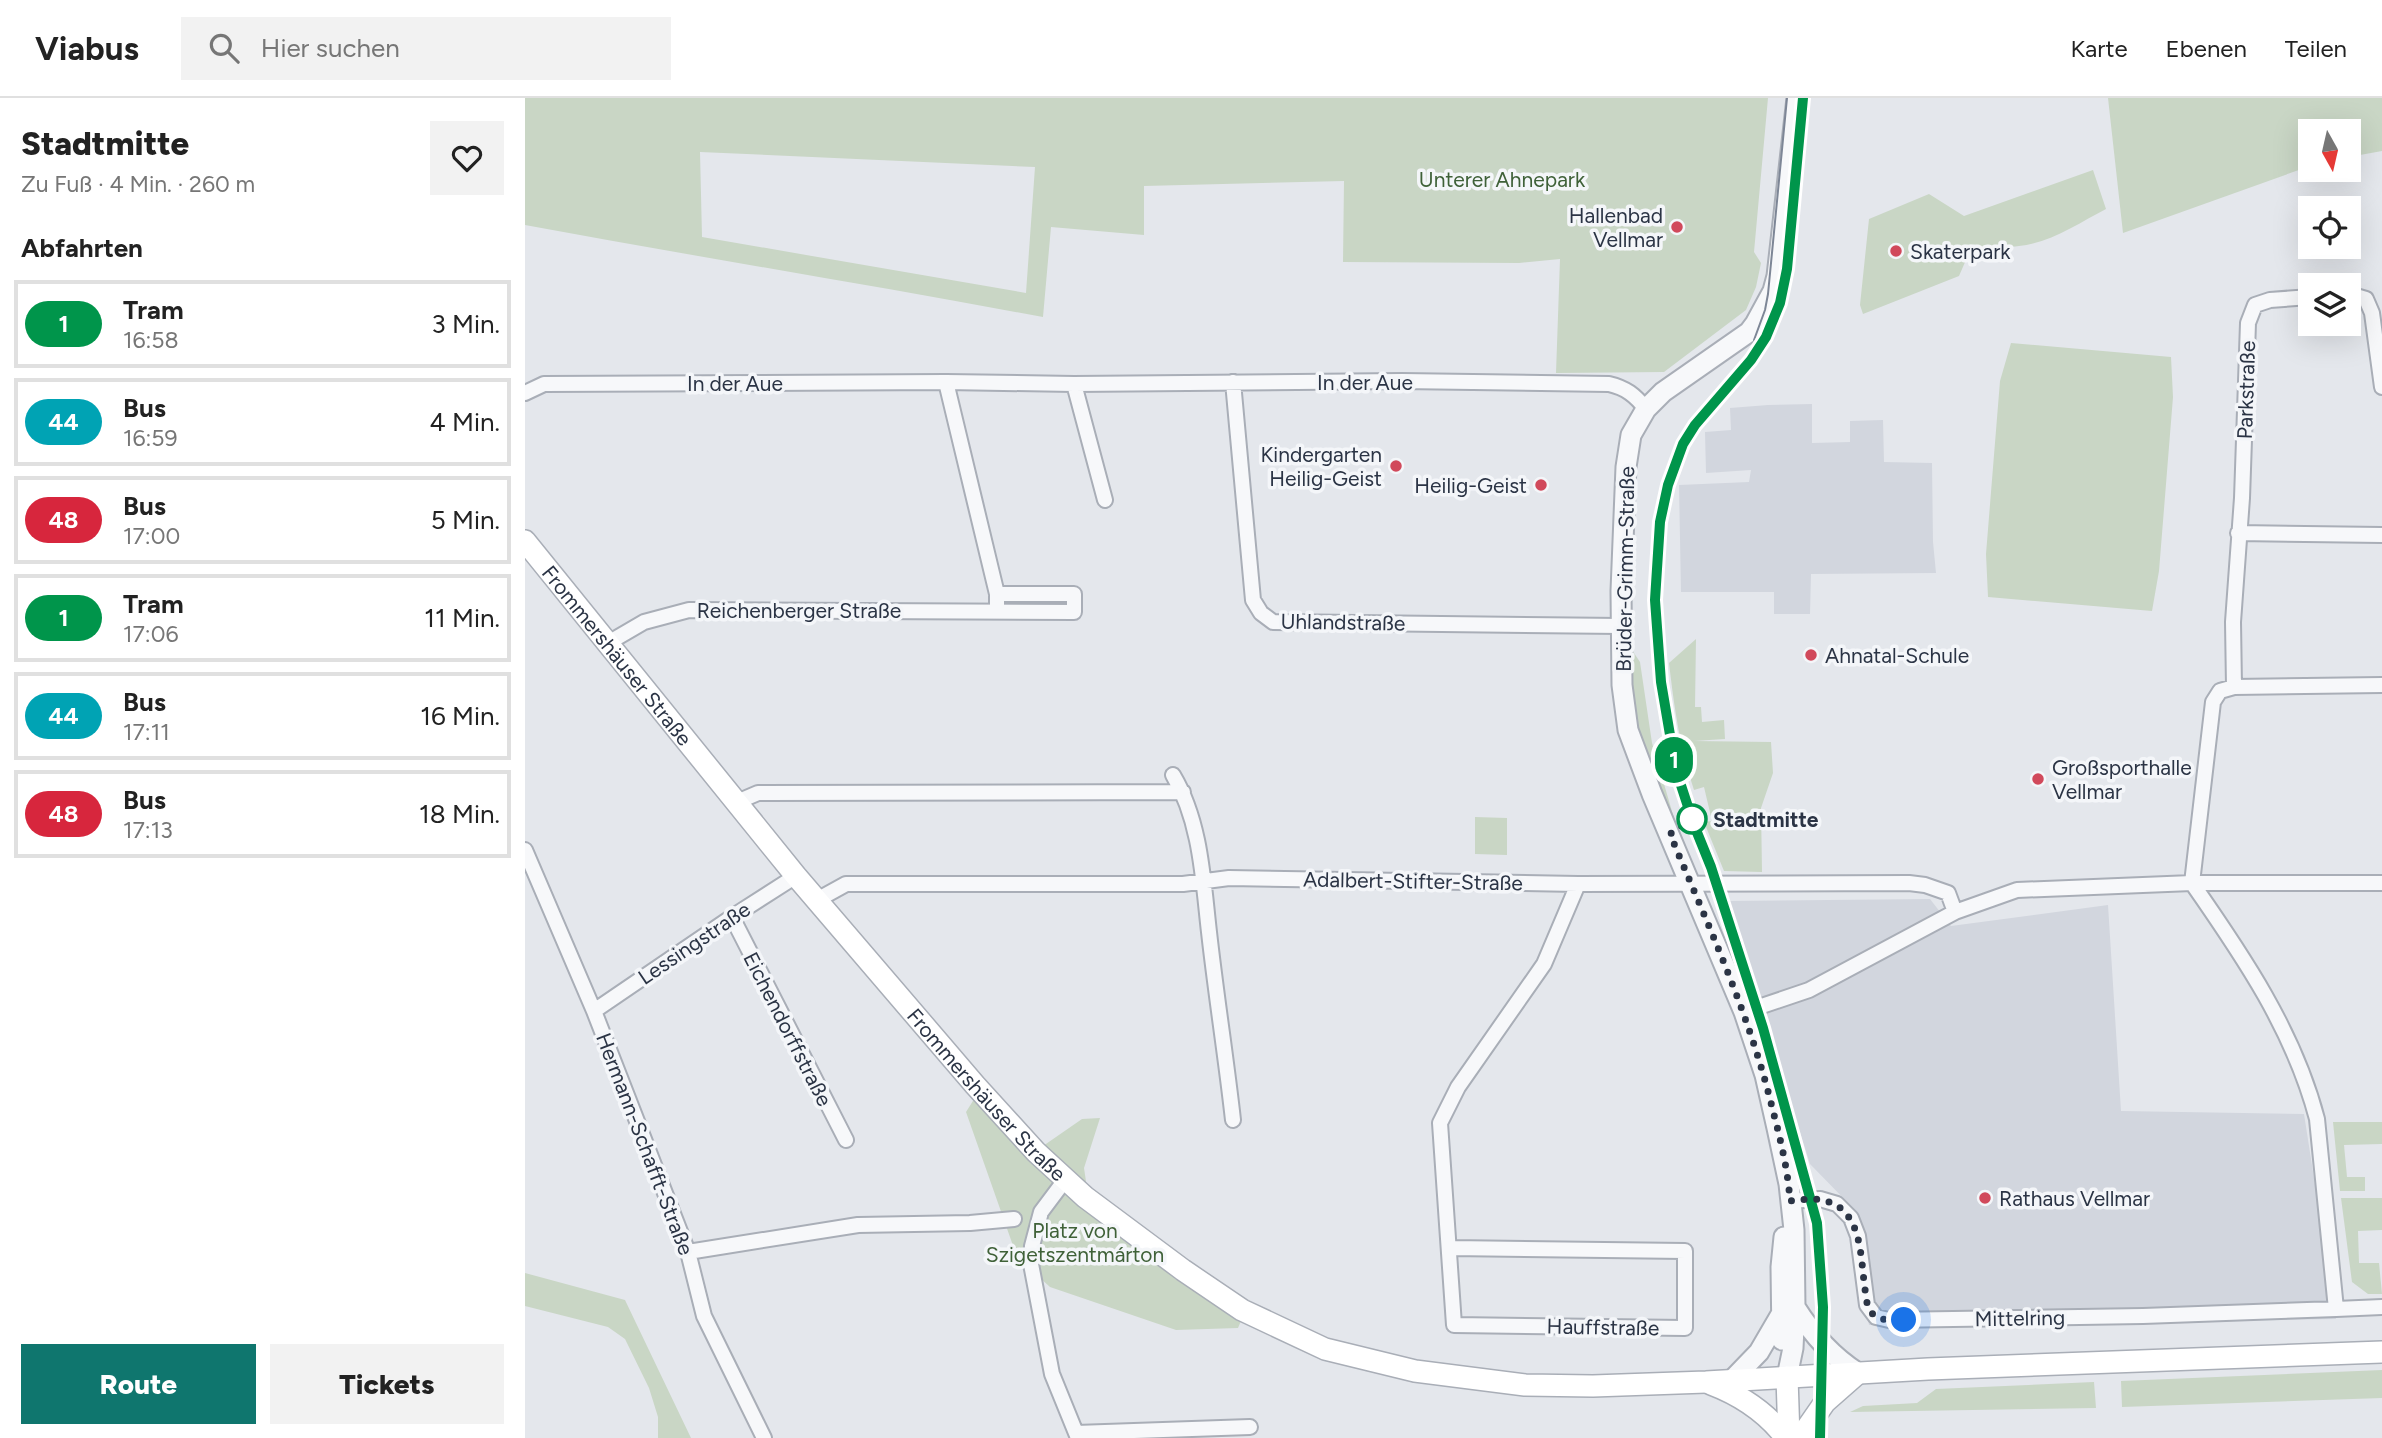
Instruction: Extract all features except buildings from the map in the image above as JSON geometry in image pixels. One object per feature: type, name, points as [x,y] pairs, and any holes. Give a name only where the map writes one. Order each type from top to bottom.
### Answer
[{"type":"main road","name":"Frommershäuser Straße","points":[[525,541],[796,876],[975,1085],[1065,1180]]},
{"type":"main road","points":[[1065,1180],[1183,1270],[1242,1310],[1325,1349],[1415,1371],[1525,1385],[1593,1386],[2382,1352]]},
{"type":"main road","points":[[1800,1438],[1825,1402],[1858,1373]]},
{"type":"main road","points":[[1787,1377],[1787,1438]]},
{"type":"main road","points":[[1706,1382],[1753,1406],[1787,1438]]},
{"type":"street","name":"Brüder-Grimm-Straße","points":[[1787,1377],[1788,1311],[1794,1230],[1789,1184],[1777,1128],[1765,1075],[1744,1012],[1652,794],[1628,730],[1622,685],[1621,626],[1626,467],[1631,435],[1646,409],[1663,392],[1749,332],[1773,291],[1780,261],[1797,98]]},
{"type":"street","name":"Parkstraße","points":[[2234,687],[2233,622],[2248,323],[2255,305],[2270,300],[2298,298]]},
{"type":"street","points":[[2361,298],[2366,299],[2372,313],[2382,387]]},
{"type":"street","name":"In der Aue","points":[[525,393],[544,384],[1402,381],[1608,384],[1624,388],[1636,396],[1646,409]]},
{"type":"street","points":[[946,382],[997,594],[997,610]]},
{"type":"street","name":"Uhlandstraße","points":[[1233,382],[1253,600],[1261,613],[1273,622],[1621,626]]},
{"type":"street","points":[[1074,384],[1105,500]]},
{"type":"street","points":[[2238,533],[2382,535]]},
{"type":"street","name":"Reichenberger Straße","points":[[608,643],[644,622],[689,610],[1074,612],[1074,594],[997,594]]},
{"type":"street","points":[[2336,1309],[2317,1119],[2311,1098],[2295,1052],[2274,1009],[2192,883],[2213,702],[2220,691],[2234,687],[2382,685]]},
{"type":"street","points":[[1173,775],[1183,792],[1205,881],[1233,1119]]},
{"type":"street","points":[[737,802],[758,793],[1183,792]]},
{"type":"street","name":"Hermann-Schafft-Straße","points":[[525,850],[594,1011],[688,1251],[704,1317],[764,1438]]},
{"type":"street","name":"Lessingstraße","points":[[594,1011],[796,876]]},
{"type":"street","name":"Adalbert-Stifter-Straße","points":[[817,900],[846,884],[1177,884],[1229,878],[1578,884],[1789,883],[1925,885],[1948,893],[1955,912]]},
{"type":"street","points":[[1744,1012],[1809,990],[1955,912],[2017,890],[2192,883],[2382,883]]},
{"type":"street","name":"Hauffstraße","points":[[1451,1248],[1685,1251],[1685,1328],[1454,1325],[1451,1248],[1440,1123],[1458,1087],[1544,964],[1578,884]]},
{"type":"street","name":"Eichendorffstraße","points":[[731,917],[846,1140]]},
{"type":"street","name":"Frommershäuser Straße","points":[[1065,1180],[1041,1212],[1032,1246],[1031,1264],[1052,1374],[1077,1436],[1250,1427]]},
{"type":"street","name":"Mittelring","points":[[1790,1201],[1820,1199],[1837,1204],[1851,1218],[1858,1236],[1867,1305],[1876,1317],[1889,1320],[2143,1316],[2382,1307]]},
{"type":"street","points":[[688,1251],[858,1225],[970,1223],[1014,1219]]},
{"type":"street","points":[[1732,1380],[1759,1352],[1788,1311],[1833,1354],[1858,1373]]},
{"type":"shaded area","points":[[1812,404],[1812,443],[1850,442],[1850,421],[1883,420],[1884,462],[1932,463],[1936,573],[1811,574],[1810,614],[1774,614],[1774,592],[1681,592],[1679,485],[1749,482],[1751,470],[1706,473],[1705,432],[1731,430],[1730,408]]},
{"type":"shaded area","points":[[1930,899],[1951,926],[2108,905],[2121,1111],[2304,1114],[2336,1319],[1869,1325],[1851,1206],[1810,1164],[1727,901]]},
{"type":"green space","name":"Unterer Ahnepark","points":[[525,98],[1768,98],[1754,252],[1761,263],[1756,287],[1746,310],[1664,372],[1556,373],[1560,259],[1519,263],[1343,262],[1344,181],[1144,186],[1144,235],[1051,227],[1043,317],[525,225]],"holes":[[[700,152],[1035,167],[1026,293],[702,237]]]},
{"type":"green space","points":[[2108,98],[2382,98],[2382,151],[2361,155],[2361,119],[2298,119],[2298,170],[2123,233]]},
{"type":"green space","points":[[2093,170],[2106,209],[2042,241],[1969,253],[1959,276],[1863,314],[1860,305],[1869,219],[1929,194],[1964,216]]},
{"type":"green space","points":[[2011,343],[2171,357],[2173,397],[2159,571],[2152,611],[1988,597],[1986,554],[2000,381]]},
{"type":"green space","points":[[1696,639],[1695,707],[1701,707],[1702,722],[1724,720],[1725,739],[1694,741],[1771,742],[1773,773],[1761,808],[1762,872],[1724,871],[1704,822],[1712,821],[1704,787],[1694,790],[1689,775],[1678,727],[1669,663]]},
{"type":"green space","points":[[1630,647],[1640,662],[1652,743],[1676,825],[1674,826],[1654,780],[1633,716]]},
{"type":"green space","points":[[1475,817],[1507,818],[1507,855],[1475,854]]},
{"type":"green space","name":"Platz von Szigetszentmárton","points":[[983,1085],[1043,1146],[1082,1119],[1100,1118],[1084,1168],[1087,1188],[1248,1304],[1238,1328],[1176,1330],[1050,1287],[1017,1257],[966,1112]]},
{"type":"green space","points":[[2333,1122],[2382,1122],[2382,1144],[2344,1145],[2347,1177],[2365,1177],[2365,1191],[2340,1191]]},
{"type":"green space","points":[[2341,1198],[2382,1198],[2382,1230],[2358,1231],[2359,1263],[2379,1263],[2382,1294],[2368,1294],[2352,1282]]},
{"type":"green space","points":[[525,1273],[625,1300],[691,1438],[658,1438],[658,1417],[649,1388],[625,1339],[608,1327],[525,1306]]},
{"type":"green space","points":[[2382,1370],[2382,1398],[2122,1407],[2121,1381]]},
{"type":"green space","points":[[2094,1382],[2096,1408],[1850,1412],[1863,1406],[1917,1403],[1936,1389]]},
{"type":"tram line","points":[[1754,340],[1768,294],[1787,98]]},
{"type":"tram line","points":[[1803,98],[1787,269],[1780,303],[1766,337],[1751,360],[1695,425],[1683,444],[1668,485],[1660,522],[1655,599],[1661,682],[1676,770],[1691,819],[1711,867],[1763,1028],[1817,1224],[1823,1307],[1820,1438]]},
{"type":"tram line","name":"1","points":[[1803,98],[1787,269],[1780,303],[1766,337],[1751,360],[1695,425],[1683,444],[1668,485],[1660,522],[1655,600],[1661,682],[1676,770],[1711,867],[1763,1028],[1817,1223],[1823,1307],[1820,1438]]},
{"type":"place","name":"Hallenbad Vellmar","points":[[1677,227]]},
{"type":"place","name":"Skaterpark","points":[[1896,251]]},
{"type":"place","name":"Kindergarten Heilig-Geist","points":[[1396,466]]},
{"type":"place","name":"Heilig-Geist","points":[[1541,485]]},
{"type":"place","name":"Ahnatal-Schule","points":[[1811,655]]},
{"type":"place","name":"Großsporthalle Vellmar","points":[[2038,779]]},
{"type":"place","name":"Stadtmitte","points":[[1692,819]]},
{"type":"place","name":"Rathaus Vellmar","points":[[1985,1198]]},
{"type":"route","points":[[1692,819],[1670,834],[1756,1047],[1781,1145],[1790,1201],[1820,1199],[1837,1204],[1851,1218],[1858,1236],[1867,1305],[1876,1317],[1904,1320]]}]
